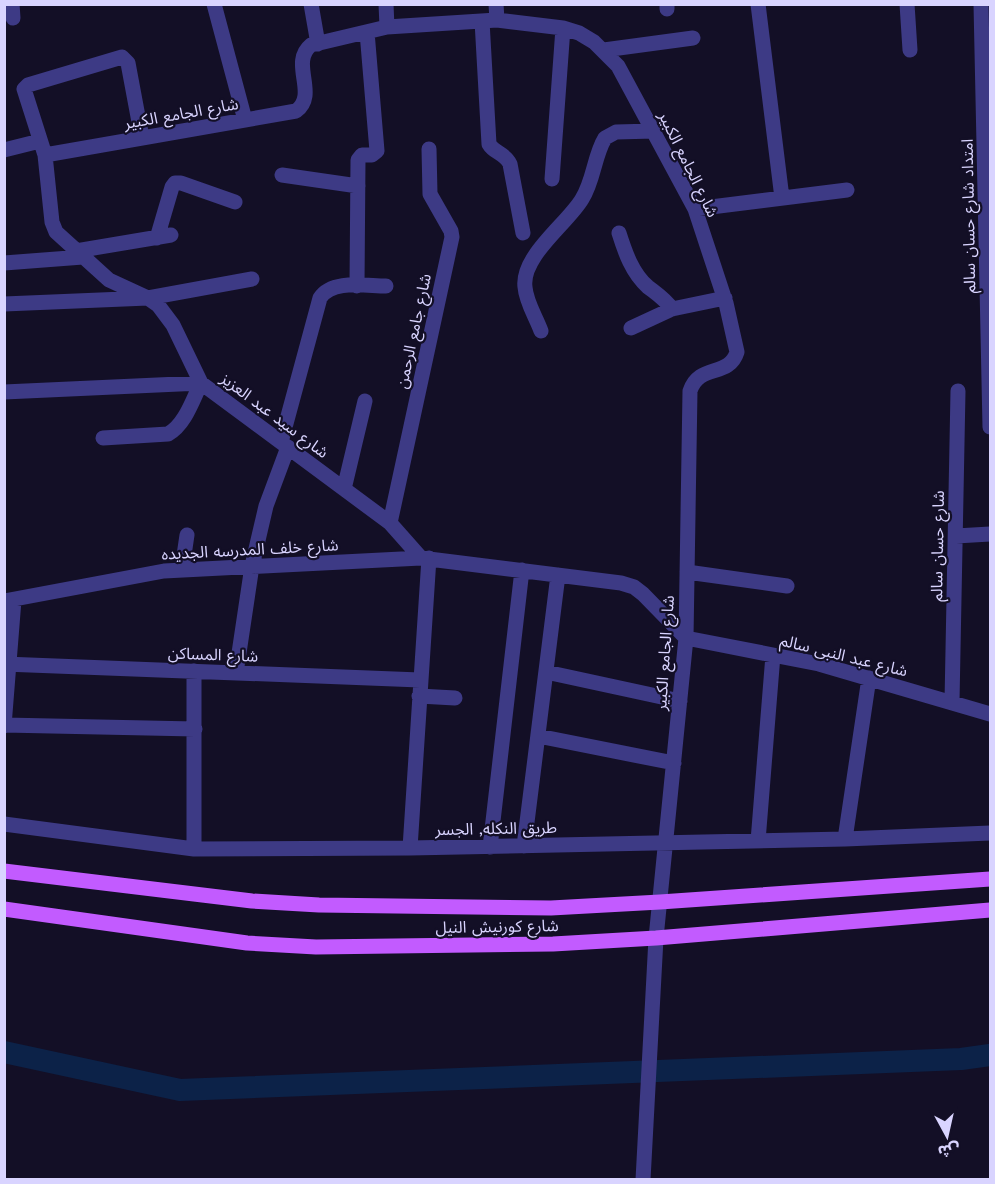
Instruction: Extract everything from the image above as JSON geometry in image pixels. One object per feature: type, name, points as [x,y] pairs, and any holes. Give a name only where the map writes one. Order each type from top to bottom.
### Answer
[{"type":"main road","name":"شارع كورنيش النيل","points":[[4,871],[197,896],[319,905],[551,908],[990,879]]},
{"type":"main road","name":"شارع كورنيش النيل","points":[[4,909],[247,944],[316,947],[542,944],[656,938],[990,909]]},
{"type":"street","points":[[214,4],[245,120]]},
{"type":"street","points":[[311,4],[318,44]]},
{"type":"street","points":[[386,4],[387,27]]},
{"type":"street","points":[[758,4],[782,198]]},
{"type":"street","points":[[907,4],[910,50]]},
{"type":"street","name":"امتداد شارع حسان سالم","points":[[981,4],[990,427]]},
{"type":"street","points":[[492,15],[489,144],[495,151],[506,157],[510,164],[523,233]]},
{"type":"street","name":"شارع الجامع الكبير","points":[[4,150],[142,138],[290,113],[302,107],[306,95],[302,56],[312,45],[387,27],[492,15],[579,33],[604,50],[618,66],[695,209],[725,298],[737,352],[735,360],[729,366],[698,376],[692,383],[690,392],[686,638],[656,938],[643,1179]]},
{"type":"street","points":[[552,179],[563,28]]},
{"type":"street","points":[[357,286],[358,158],[362,155],[375,155],[377,151],[367,32]]},
{"type":"street","points":[[604,50],[693,38]]},
{"type":"street","points":[[103,438],[168,434],[181,423],[201,383],[173,325],[158,305],[109,280],[53,227],[43,148],[24,91],[26,86],[123,57],[128,63],[142,138]]},
{"type":"street","points":[[541,331],[525,286],[525,276],[534,259],[544,242],[582,200],[590,184],[605,138],[616,132],[654,131]]},
{"type":"street","name":"شارع جامع الرحمن","points":[[390,523],[452,237],[451,231],[430,194],[429,149]]},
{"type":"street","points":[[282,175],[358,186]]},
{"type":"street","points":[[4,263],[79,254],[164,236],[172,187],[176,183],[235,202]]},
{"type":"street","points":[[695,209],[847,190]]},
{"type":"street","points":[[619,233],[626,256],[642,280],[672,309]]},
{"type":"street","points":[[4,303],[148,298],[252,279]]},
{"type":"street","points":[[236,673],[252,566],[266,506],[285,445],[320,298],[332,288],[386,286]]},
{"type":"street","points":[[631,328],[672,309],[725,298]]},
{"type":"street","name":"شارع سيد عبد العزيز","points":[[4,392],[201,383],[390,523],[425,558]]},
{"type":"street","name":"شارع حسان سالم","points":[[952,702],[958,391]]},
{"type":"street","points":[[344,489],[364,401]]},
{"type":"street","points":[[956,536],[990,534]]},
{"type":"street","points":[[182,569],[187,535]]},
{"type":"street","points":[[410,848],[425,558]]},
{"type":"street","name":"شارع خلف المدرسه الجديده","points":[[9,601],[182,569],[425,558],[621,583],[634,587],[686,638]]},
{"type":"street","points":[[490,847],[522,570]]},
{"type":"street","points":[[687,572],[787,586]]},
{"type":"street","points":[[524,846],[558,575]]},
{"type":"street","points":[[9,601],[5,725],[195,729]]},
{"type":"street","name":"شارع عبد النبى سالم","points":[[686,638],[819,664],[990,714]]},
{"type":"street","points":[[758,841],[773,655]]},
{"type":"street","name":"شارع المساكن","points":[[7,664],[420,680]]},
{"type":"street","points":[[194,671],[194,849]]},
{"type":"street","points":[[546,672],[680,701]]},
{"type":"street","points":[[845,839],[869,678]]},
{"type":"street","points":[[419,696],[455,698]]},
{"type":"street","points":[[538,736],[674,763]]},
{"type":"street","name":"طريق النكله, الجسر","points":[[4,824],[194,849],[490,847],[845,839],[990,833]]},
{"type":"waterway","points":[[4,1052],[180,1090],[961,1059],[990,1055]]}]
